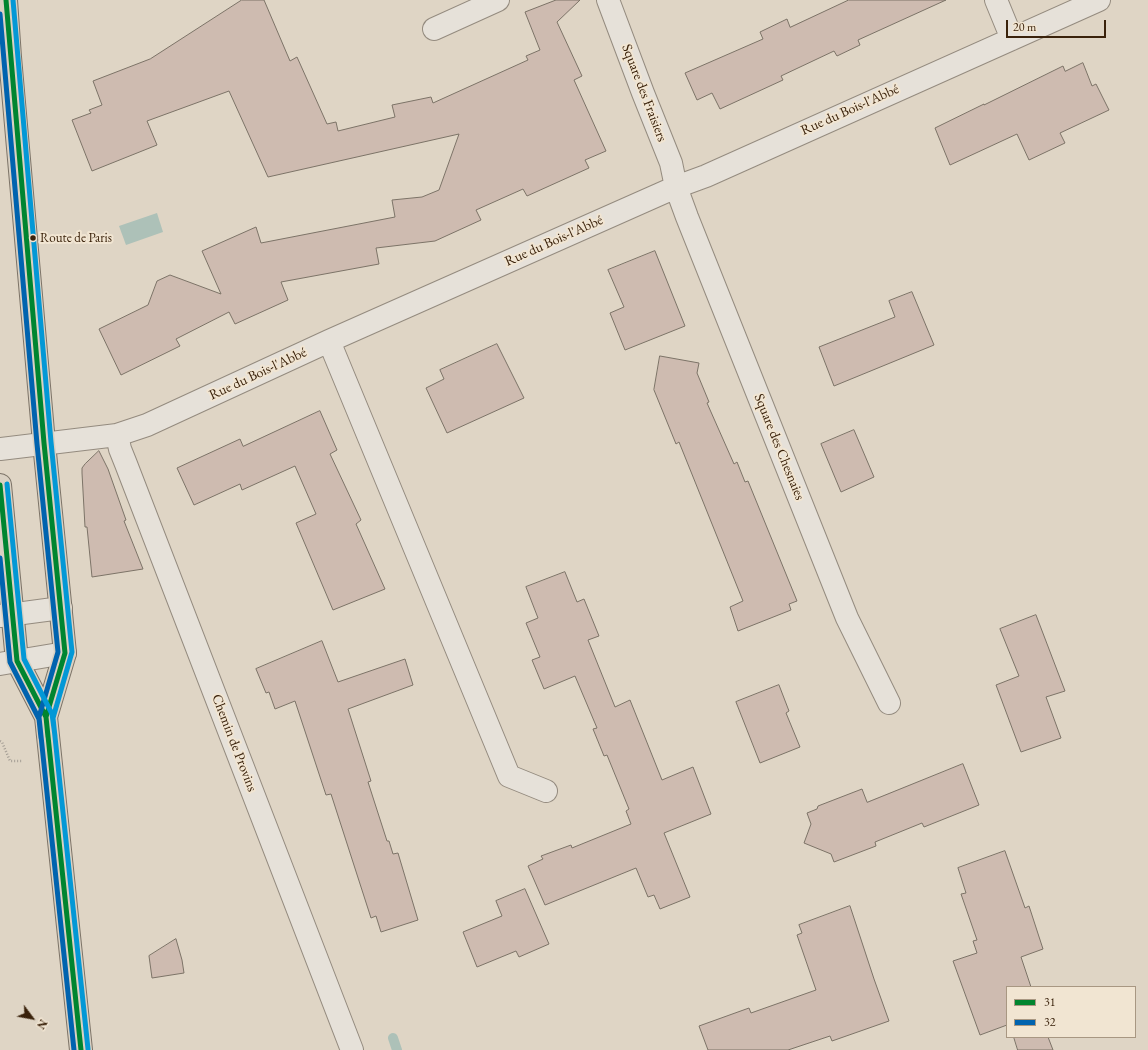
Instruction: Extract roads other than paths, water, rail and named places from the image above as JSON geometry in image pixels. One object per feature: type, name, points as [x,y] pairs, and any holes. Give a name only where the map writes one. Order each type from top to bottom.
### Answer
[{"type":"main road","points":[[6,0],[44,443],[65,653],[46,717],[81,1050]]},
{"type":"main road","points":[[0,485],[8,663],[46,717]]},
{"type":"street","points":[[434,29],[498,0]]},
{"type":"street","name":"Square des Fraisiers","points":[[608,0],[671,163],[676,187]]},
{"type":"street","points":[[996,0],[1012,39]]},
{"type":"street","name":"Rue du Bois-l'Abbé","points":[[0,449],[117,435],[147,425],[329,341],[676,187],[706,176],[1099,0]]},
{"type":"street","name":"Square des Chesnaies","points":[[676,187],[847,618],[889,703]]},
{"type":"street","points":[[329,341],[509,776],[546,791]]},
{"type":"street","name":"Chemin de Provins","points":[[117,435],[126,464],[352,1050]]},
{"type":"street","points":[[6,615],[61,608]]},
{"type":"street","points":[[8,663],[65,653]]},
{"type":"waterway","points":[[393,1038],[397,1050]]},
{"type":"place","name":"Route de Paris","points":[[33,238]]}]
